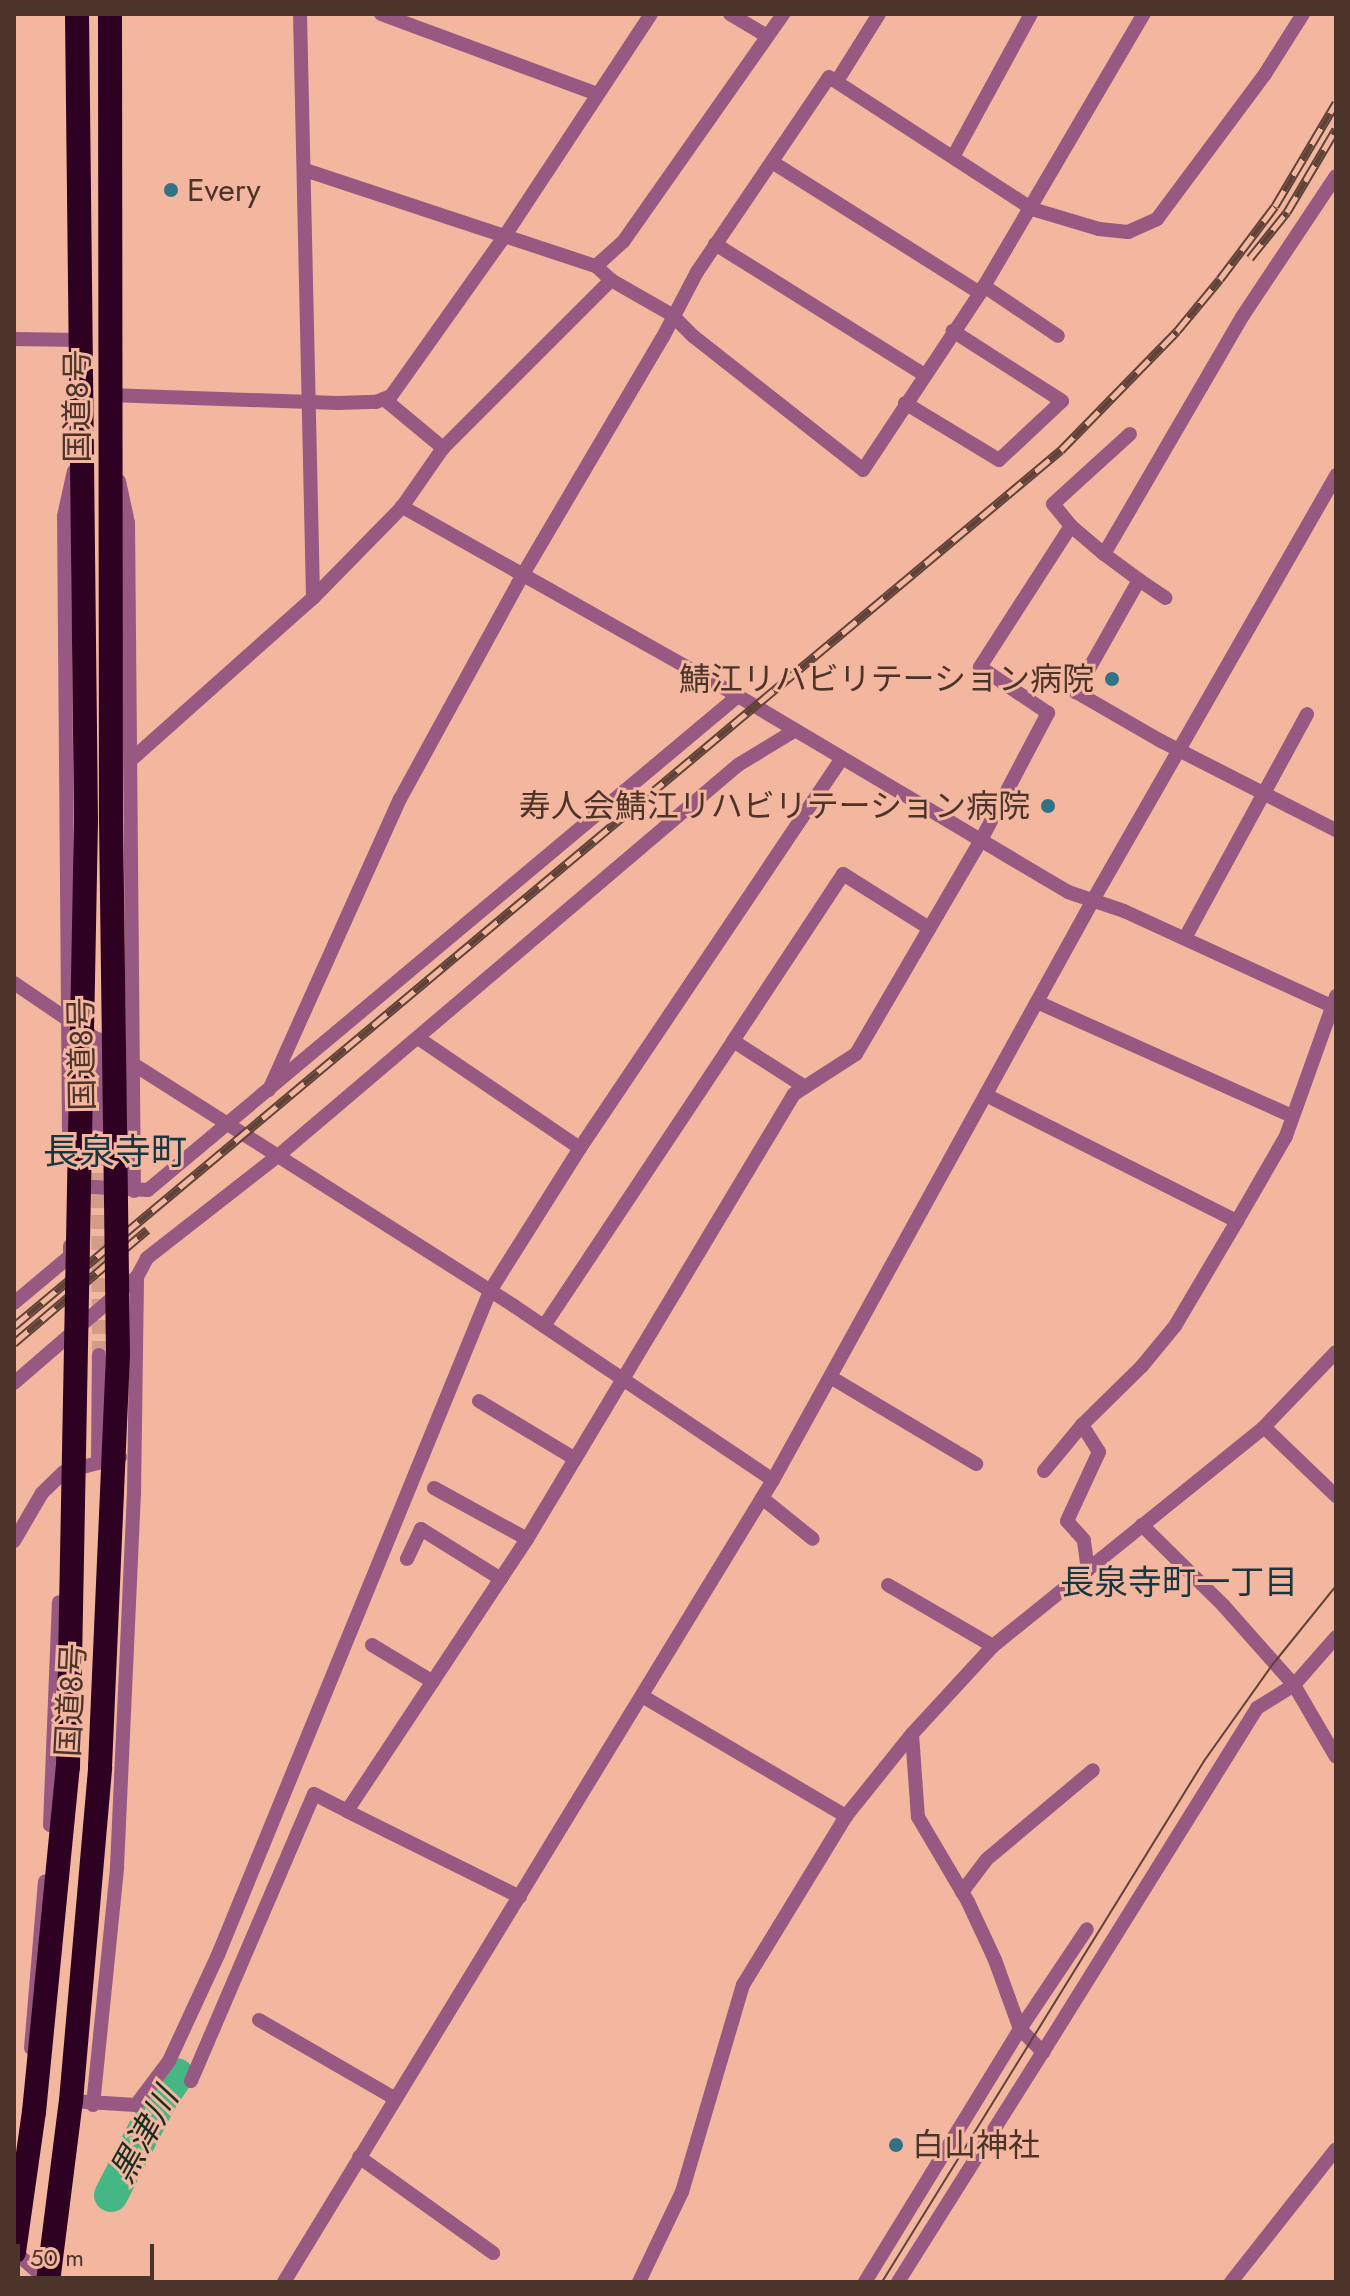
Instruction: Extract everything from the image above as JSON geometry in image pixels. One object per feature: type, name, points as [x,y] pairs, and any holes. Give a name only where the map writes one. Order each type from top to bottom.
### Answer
[{"type":"highway","name":"国道8号","points":[[14,2251],[34,2112],[68,1767],[86,819],[77,14]]},
{"type":"highway","name":"国道8号","points":[[49,2282],[82,2103],[118,1354],[111,819],[110,14]]},
{"type":"street","points":[[300,14],[313,598]]},
{"type":"street","points":[[381,14],[595,93]]},
{"type":"street","points":[[109,395],[338,403],[391,396],[506,234],[595,93],[651,14]]},
{"type":"street","points":[[730,14],[767,36]]},
{"type":"street","points":[[596,266],[623,242],[783,14]]},
{"type":"street","points":[[837,81],[879,14]]},
{"type":"street","points":[[953,157],[1031,14]]},
{"type":"street","points":[[305,170],[596,266],[611,280],[672,315],[693,336],[863,470],[1032,209],[1045,180],[1144,14]]},
{"type":"street","points":[[269,1090],[400,799],[522,576],[715,244],[829,77],[1032,209],[1099,229],[1128,232],[1157,219],[1265,74],[1303,14]]},
{"type":"street","points":[[772,162],[1058,336]]},
{"type":"street","points":[[1104,554],[1242,317],[1336,176]]},
{"type":"street","points":[[715,244],[923,374]]},
{"type":"street","points":[[131,760],[313,598],[402,507],[443,448],[611,280]]},
{"type":"street","points":[[905,403],[999,460],[1062,401],[953,331]]},
{"type":"street","points":[[14,339],[79,340]]},
{"type":"street","points":[[384,399],[443,448]]},
{"type":"street","points":[[1130,434],[1053,504],[1071,526],[1104,554],[1166,598]]},
{"type":"street","points":[[14,1303],[70,1256],[64,516],[81,436]]},
{"type":"street","points":[[109,438],[128,523],[134,1191]]},
{"type":"street","points":[[284,2282],[773,1480],[1093,900],[1336,475]]},
{"type":"street","points":[[402,507],[738,696],[1068,892],[1185,938],[1334,1003],[1286,1136],[1175,1326],[1142,1366],[1082,1425],[1044,1471]]},
{"type":"street","points":[[347,1811],[527,1539],[794,1094],[856,1054],[981,840],[1048,713],[980,667],[1071,526]]},
{"type":"street","points":[[1139,580],[1076,692],[1178,750],[1265,791],[1336,830]]},
{"type":"street","points":[[70,1186],[148,1190],[738,696]]},
{"type":"street","points":[[1185,938],[1307,714]]},
{"type":"street","points":[[14,1383],[137,1277],[147,1258],[279,1155],[738,765],[794,731]]},
{"type":"street","points":[[137,1277],[135,1453],[117,1867],[82,2103],[136,2105],[169,2061],[289,1782],[490,1291],[580,1148],[841,759]]},
{"type":"street","points":[[544,1326],[843,874],[929,928]]},
{"type":"street","points":[[14,983],[133,1064],[544,1326],[773,1480]]},
{"type":"street","points":[[1037,1002],[1292,1116]]},
{"type":"street","points":[[418,1038],[580,1148]]},
{"type":"street","points":[[98,1039],[98,1152]]},
{"type":"street","points":[[733,1041],[805,1087]]},
{"type":"street","points":[[986,1095],[1237,1221]]},
{"type":"street","points":[[34,2112],[30,2028],[52,1809],[67,1340]]},
{"type":"street","points":[[639,2282],[682,2192],[743,1985],[846,1816],[912,1734],[993,1646],[1264,1427],[1336,1352]]},
{"type":"street","points":[[98,1463],[99,1355]]},
{"type":"street","points":[[832,1378],[976,1464]]},
{"type":"street","points":[[479,1401],[575,1459]]},
{"type":"street","points":[[1082,1425],[1099,1452],[1067,1521],[1084,1540],[1088,1570]]},
{"type":"street","points":[[1264,1427],[1336,1496]]},
{"type":"street","points":[[14,1541],[42,1493],[64,1472],[135,1453]]},
{"type":"street","points":[[434,1488],[527,1539]]},
{"type":"street","points":[[762,1498],[813,1539]]},
{"type":"street","points":[[1142,1525],[1223,1605],[1294,1685],[1336,1757]]},
{"type":"street","points":[[407,1559],[421,1529],[501,1579]]},
{"type":"street","points":[[888,1585],[993,1646]]},
{"type":"street","points":[[898,2282],[1257,1708],[1294,1685],[1336,1637]]},
{"type":"street","points":[[372,1645],[433,1682]]},
{"type":"street","points":[[642,1696],[846,1816]]},
{"type":"street","points":[[912,1734],[918,1817],[962,1892],[995,1960],[1020,2029],[1043,2052]]},
{"type":"street","points":[[962,1892],[987,1859],[1093,1770]]},
{"type":"street","points":[[289,1782],[520,1897]]},
{"type":"street","points":[[191,2081],[314,1794]]},
{"type":"street","points":[[865,2282],[1020,2029],[1087,1929]]},
{"type":"street","points":[[259,2020],[394,2098]]},
{"type":"street","points":[[1231,2282],[1336,2149]]},
{"type":"street","points":[[359,2157],[493,2253]]},
{"type":"street","points":[[14,2251],[49,2282]]},
{"type":"waterway","name":"黒津川","points":[[111,2195],[160,2100],[177,2075]]},
{"type":"tunnel","points":[[98,1152],[99,1355]]},
{"type":"tram line","points":[[882,2282],[1204,1761],[1273,1664],[1336,1586]]},
{"type":"railway","points":[[14,1326],[1061,450],[1177,331],[1220,279],[1275,206],[1336,103]]},
{"type":"railway","points":[[1250,258],[1287,212],[1336,129]]},
{"type":"railway","points":[[14,1343],[147,1230]]},
{"type":"place","name":"Every","points":[[171,190]]},
{"type":"place","name":"鯖江リハビリテーション病院","points":[[1112,679]]},
{"type":"place","name":"寿人会鯖江リハビリテーション病院","points":[[1048,806]]},
{"type":"place","name":"白山神社","points":[[896,2145]]},
{"type":"district","name":"長泉寺町","points":[[115,1152]]},
{"type":"district","name":"長泉寺町一丁目","points":[[1179,1583]]}]
